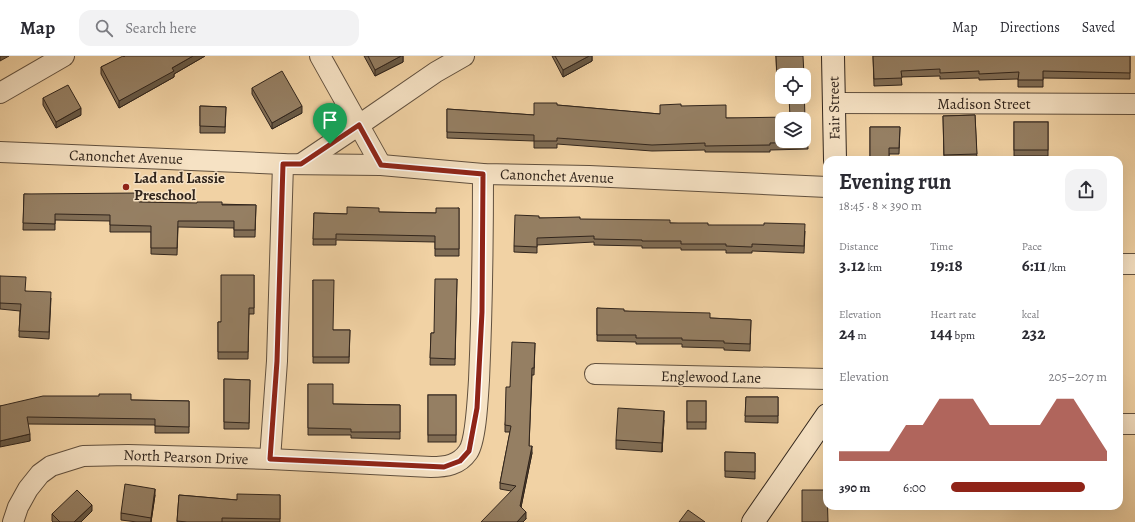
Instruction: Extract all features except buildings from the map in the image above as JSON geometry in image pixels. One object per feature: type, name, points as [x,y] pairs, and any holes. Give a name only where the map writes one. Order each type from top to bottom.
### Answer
[{"type":"street","points":[[0,93],[64,56]]},
{"type":"street","points":[[320,56],[381,165]]},
{"type":"street","points":[[270,459],[292,164],[359,125],[436,72],[464,56]]},
{"type":"street","name":"Fair Street","points":[[833,56],[835,156]]},
{"type":"street","name":"Madison Street","points":[[834,103],[1135,104]]},
{"type":"street","name":"Canonchet Avenue","points":[[0,152],[292,164],[381,165],[483,174],[589,176],[823,187]]},
{"type":"street","name":"North Pearson Drive","points":[[13,522],[18,507],[28,489],[40,474],[51,466],[83,456],[128,454],[444,467],[460,461],[469,451],[477,408],[482,312],[483,174]]},
{"type":"street","points":[[1123,264],[1135,264]]},
{"type":"street","name":"Englewood Lane","points":[[594,374],[823,379]]},
{"type":"street","points":[[753,522],[823,424]]},
{"type":"street","points":[[1123,424],[1135,424]]},
{"type":"place","name":"Lad and Lassie Preschool","points":[[126,187]]},
{"type":"route","points":[[359,125],[381,165],[483,174],[482,312],[477,408],[469,451],[460,461],[444,467],[431,467],[270,459],[277,361],[283,164],[301,164],[330,144],[359,125]]}]
